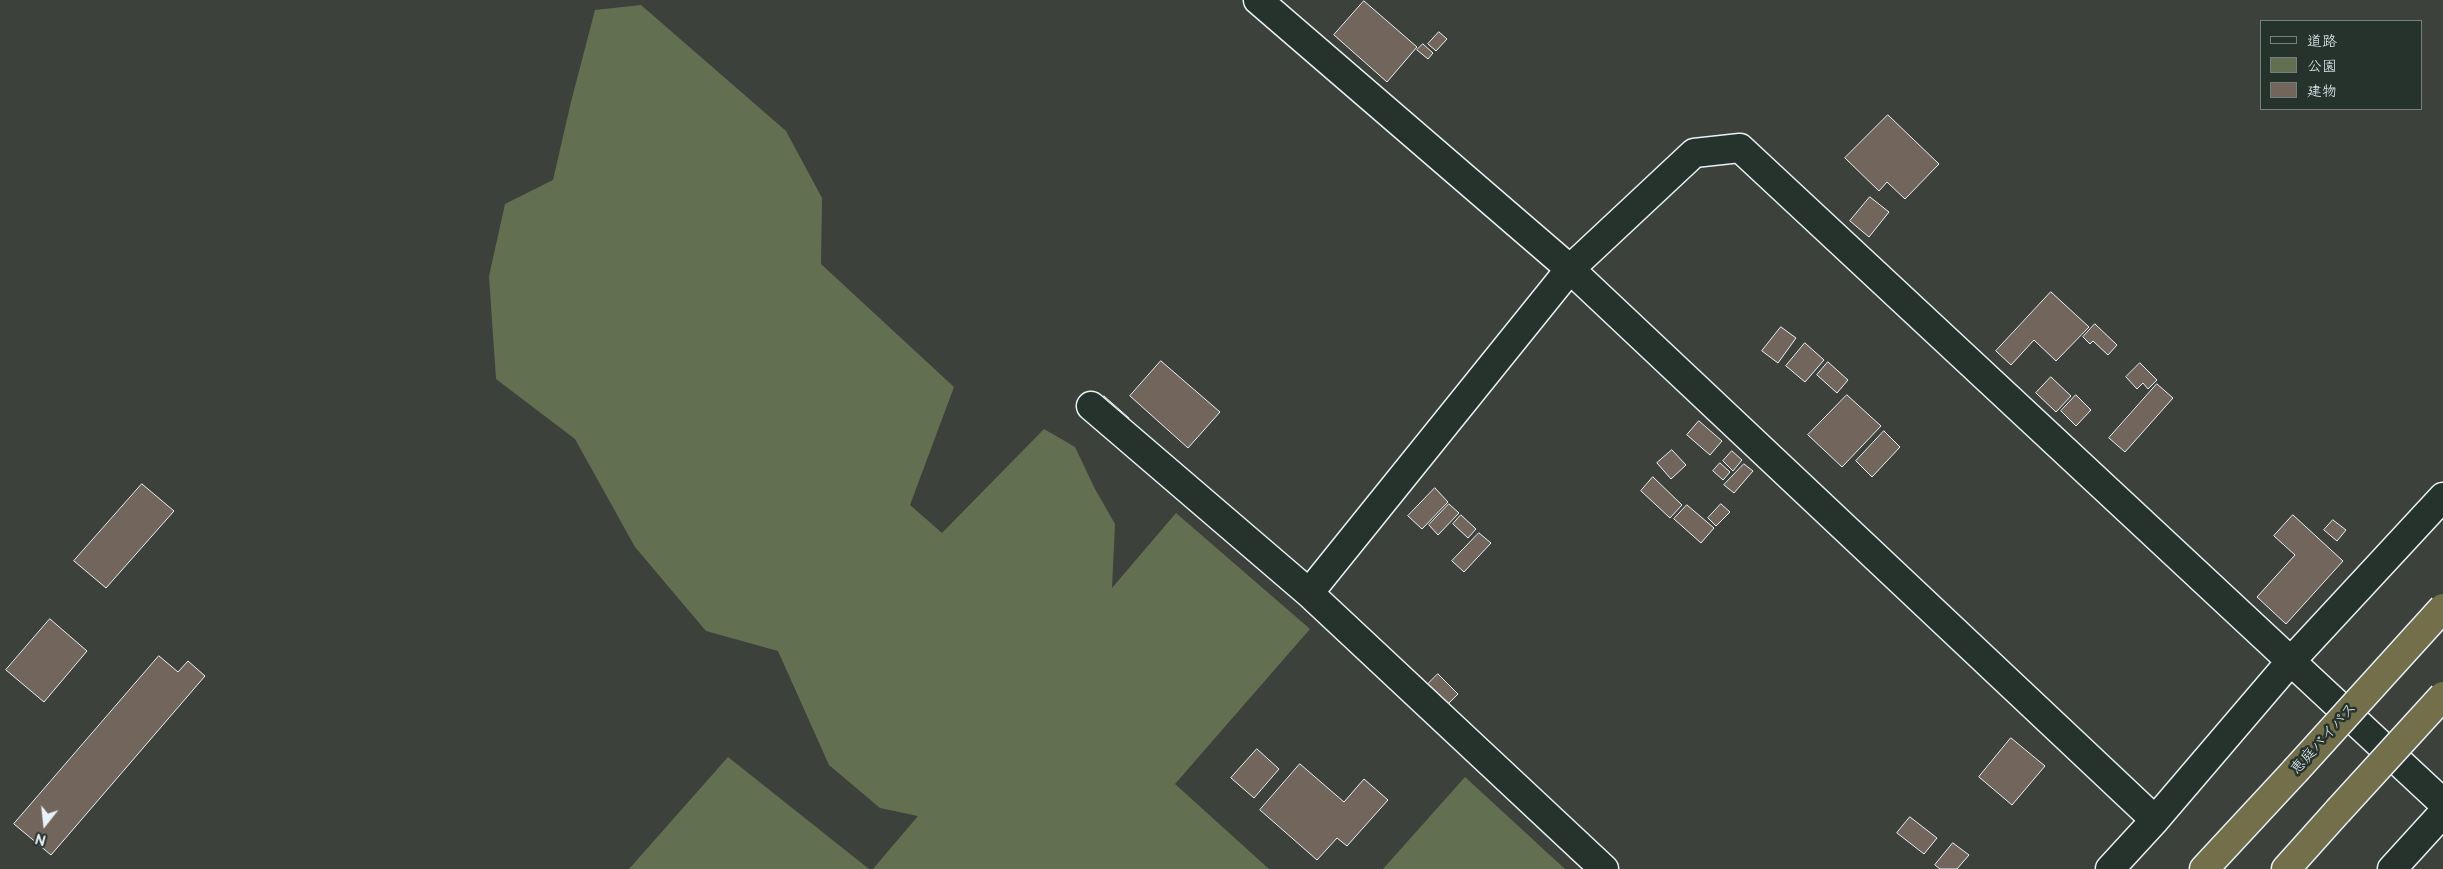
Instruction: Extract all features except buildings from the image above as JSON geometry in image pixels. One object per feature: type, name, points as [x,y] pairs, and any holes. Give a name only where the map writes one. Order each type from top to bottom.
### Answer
[{"type":"highway","name":"恵庭バイパス","points":[[2204,869],[2443,608]]},
{"type":"highway","points":[[2286,869],[2443,696]]},
{"type":"street","points":[[1258,0],[1570,269],[2155,820]]},
{"type":"street","points":[[1309,592],[1570,269],[1694,153],[1740,148],[2443,803]]},
{"type":"street","points":[[1091,406],[1309,592],[1604,869]]},
{"type":"street","points":[[2110,869],[2155,820],[2290,662],[2443,497]]},
{"type":"street","points":[[2392,869],[2443,813]]},
{"type":"green space","points":[[641,5],[786,131],[822,198],[821,264],[954,387],[910,505],[942,533],[1044,429],[1075,447],[1095,489],[1115,524],[1112,588],[1176,513],[1310,629],[1175,784],[1269,869],[873,869],[918,816],[880,808],[829,765],[778,651],[706,631],[635,547],[575,439],[496,379],[489,276],[505,204],[553,180],[595,10]]},
{"type":"green space","points":[[728,757],[869,869],[629,869]]},
{"type":"green space","points":[[1465,777],[1565,869],[1383,869]]}]
